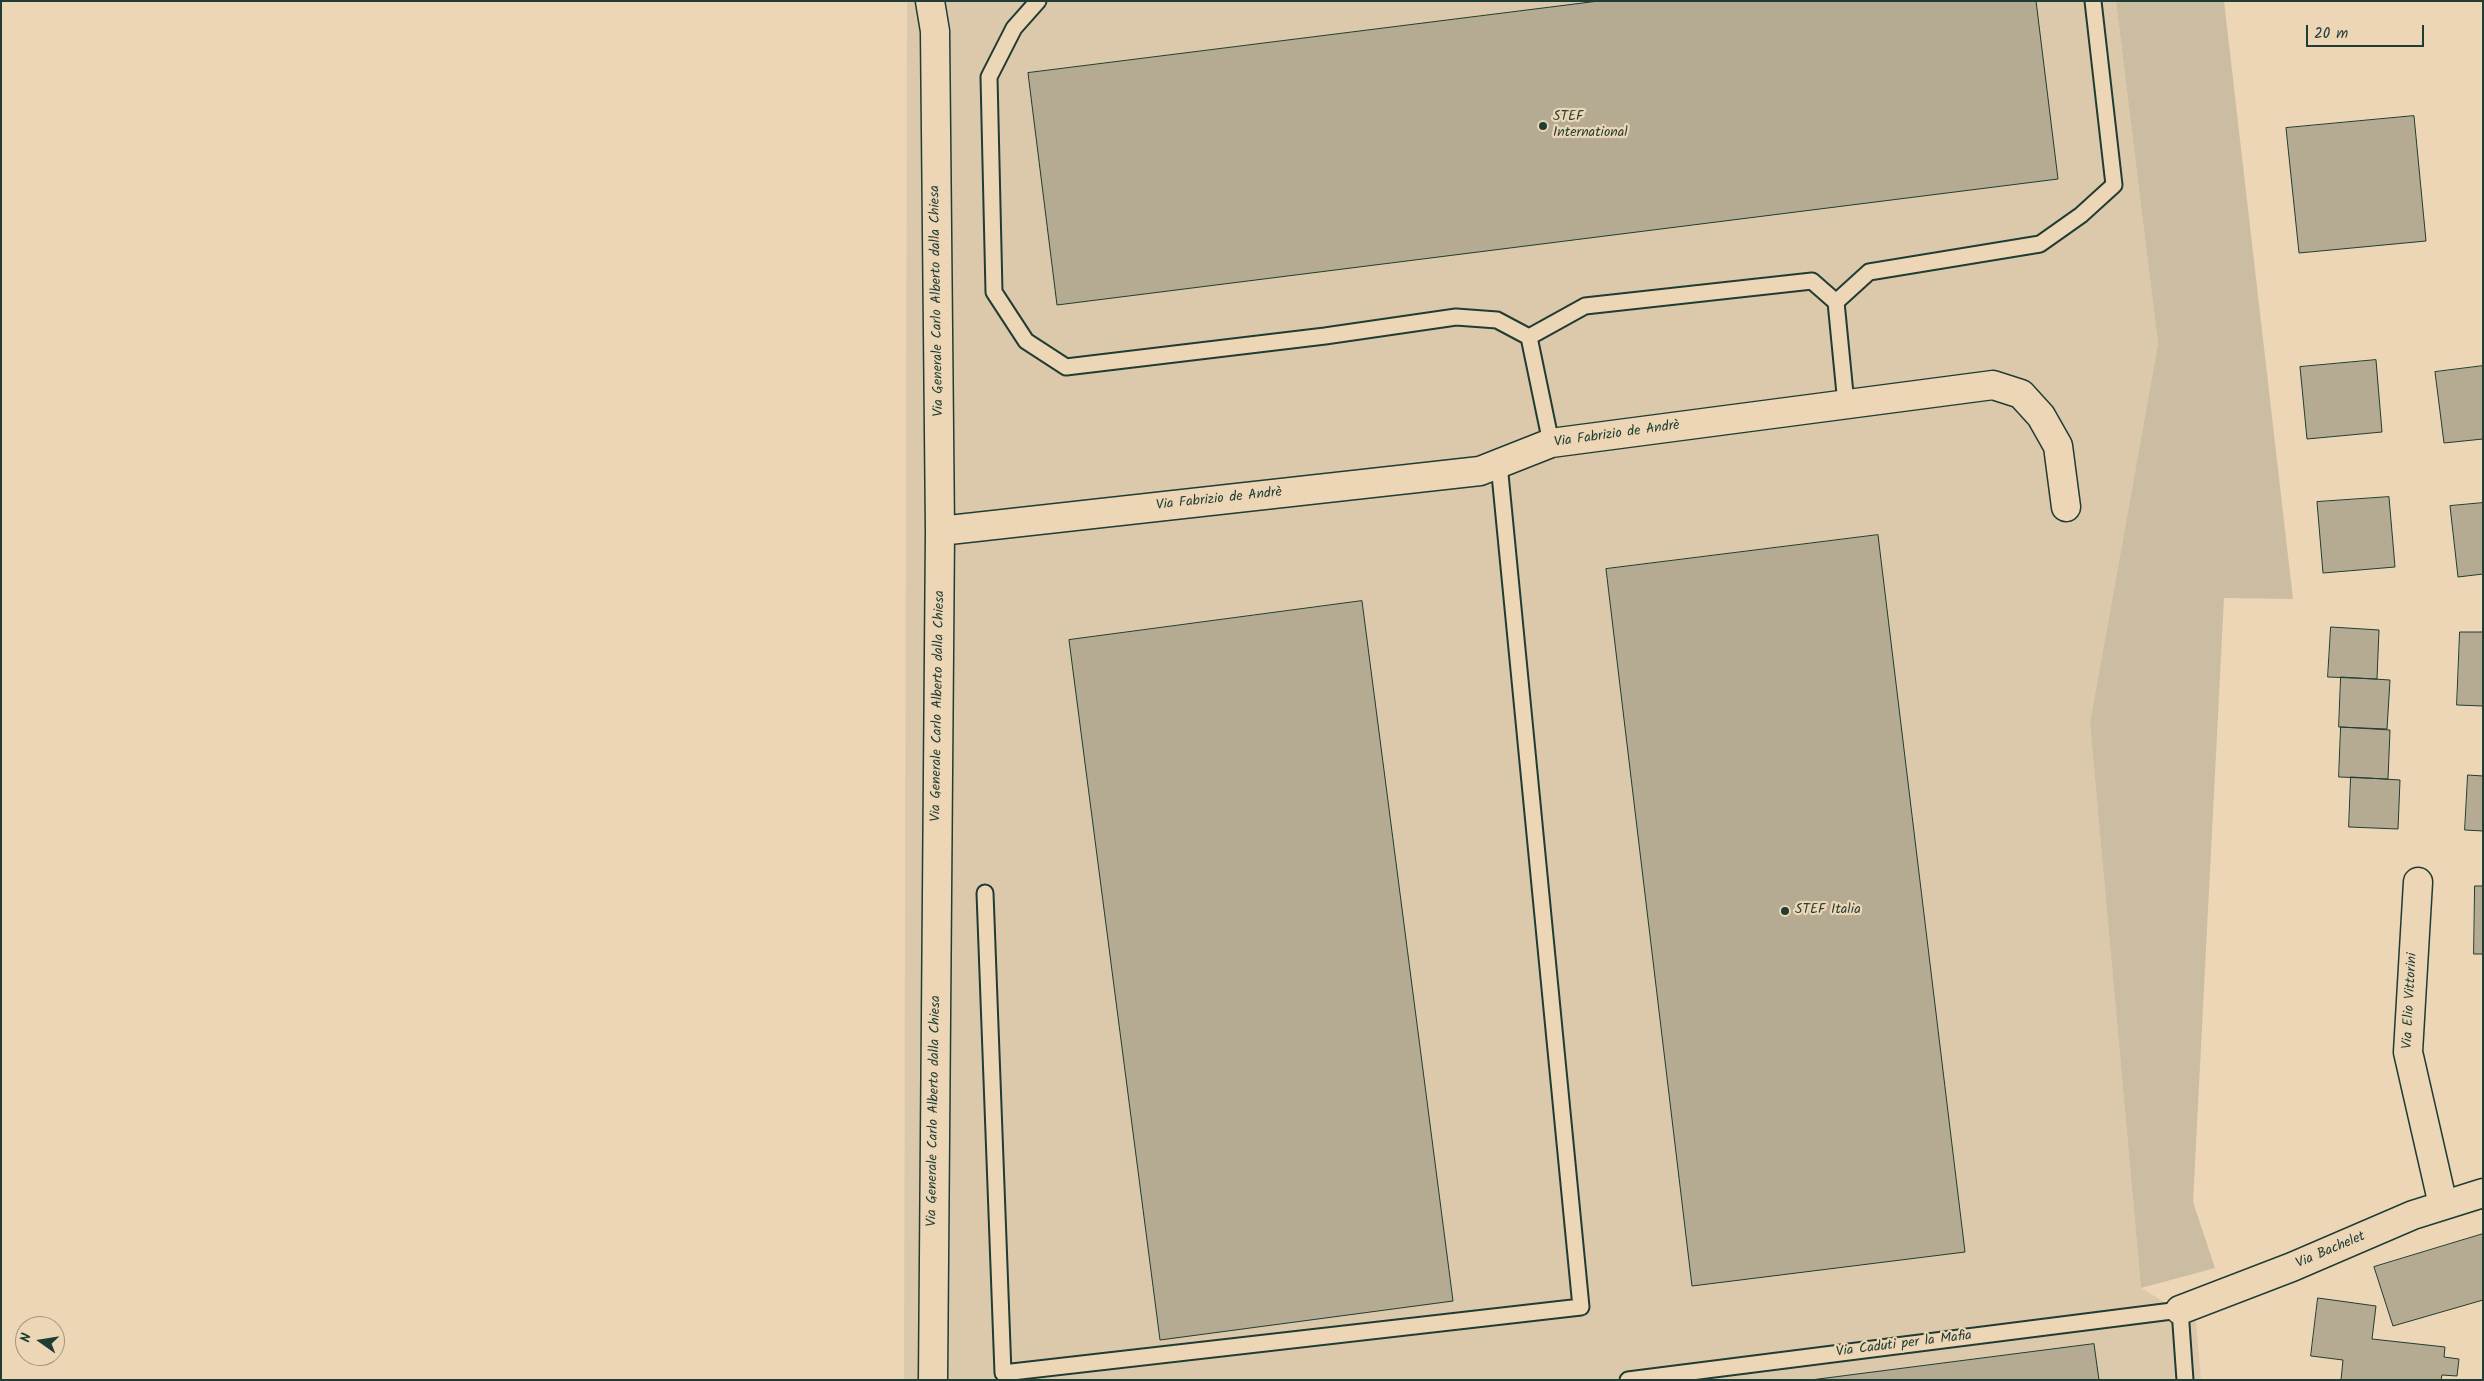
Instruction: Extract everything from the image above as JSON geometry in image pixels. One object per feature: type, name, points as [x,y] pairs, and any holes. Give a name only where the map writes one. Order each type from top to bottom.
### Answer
[{"type":"street","points":[[930,1],[935,31]]},
{"type":"street","points":[[935,31],[944,1]]},
{"type":"street","name":"Via Generale Carlo Alberto dalla Chiesa","points":[[933,1380],[940,531],[935,31]]},
{"type":"street","name":"Via Fabrizio de Andrè","points":[[940,531],[1480,471],[1551,443],[1993,385],[2022,394],[2041,416],[2058,446],[2066,507]]},
{"type":"street","name":"Via Elio Vittorini","points":[[2418,882],[2408,1052],[2443,1206]]},
{"type":"street","name":"Via Bachelet","points":[[2180,1310],[2292,1267],[2413,1215],[2483,1193]]},
{"type":"lane","points":[[1038,1],[1014,28],[989,77],[994,292],[1026,342],[1066,367],[1325,336],[1456,317],[1497,320],[1529,337]]},
{"type":"lane","points":[[1836,302],[1869,272],[2040,244],[2081,215],[2114,186],[2093,1]]},
{"type":"lane","points":[[1529,337],[1585,306],[1812,281],[1836,302],[1846,404]]},
{"type":"lane","points":[[1529,337],[1551,443]]},
{"type":"lane","points":[[985,893],[1003,1373],[1581,1307],[1499,464]]},
{"type":"lane","points":[[2180,1310],[2185,1380]]},
{"type":"lane","name":"Via Caduti per la Mafia","points":[[1628,1380],[2180,1310]]},
{"type":"shaded area","points":[[907,1],[2116,1],[2158,344],[2090,723],[2141,1288],[2196,1321],[2201,1380],[904,1380]]},
{"type":"shaded area","points":[[2116,1],[2224,1],[2293,599],[2224,598],[2193,1202],[2215,1268],[2141,1288],[2090,723],[2158,344]]},
{"type":"building","name":"STEF International","points":[[1599,1],[2036,1],[2058,179],[1057,305],[1028,73]]},
{"type":"building","points":[[2414,116],[2426,241],[2299,253],[2286,128]]},
{"type":"building","points":[[2376,360],[2382,432],[2307,439],[2300,367]]},
{"type":"building","points":[[2483,366],[2483,439],[2444,443],[2435,372]]},
{"type":"building","points":[[2389,497],[2395,567],[2323,573],[2317,502]]},
{"type":"building","points":[[2483,503],[2483,574],[2458,577],[2450,506]]},
{"type":"building","name":"STEF Italia","points":[[1878,535],[1965,1252],[1692,1286],[1606,569]]},
{"type":"building","points":[[1362,601],[1453,1301],[1160,1340],[1069,640]]},
{"type":"building","points":[[2331,627],[2379,630],[2377,679],[2328,677]]},
{"type":"building","points":[[2460,632],[2483,632],[2483,706],[2457,705]]},
{"type":"building","points":[[2341,677],[2390,680],[2387,729],[2339,727]]},
{"type":"building","points":[[2341,727],[2390,730],[2388,779],[2339,777]]},
{"type":"building","points":[[2468,775],[2483,776],[2483,831],[2465,830]]},
{"type":"building","points":[[2351,777],[2400,780],[2398,829],[2349,827]]},
{"type":"building","points":[[2475,886],[2483,886],[2483,954],[2474,954]]},
{"type":"building","points":[[2483,1234],[2483,1300],[2393,1326],[2374,1267]]},
{"type":"building","points":[[2318,1298],[2376,1306],[2372,1339],[2445,1347],[2444,1357],[2459,1359],[2457,1376],[2442,1375],[2441,1380],[2341,1380],[2343,1360],[2311,1356]]},
{"type":"building","points":[[2094,1344],[2099,1380],[1811,1380]]},
{"type":"place","name":"STEF International","points":[[1543,126]]},
{"type":"place","name":"STEF Italia","points":[[1785,911]]}]
